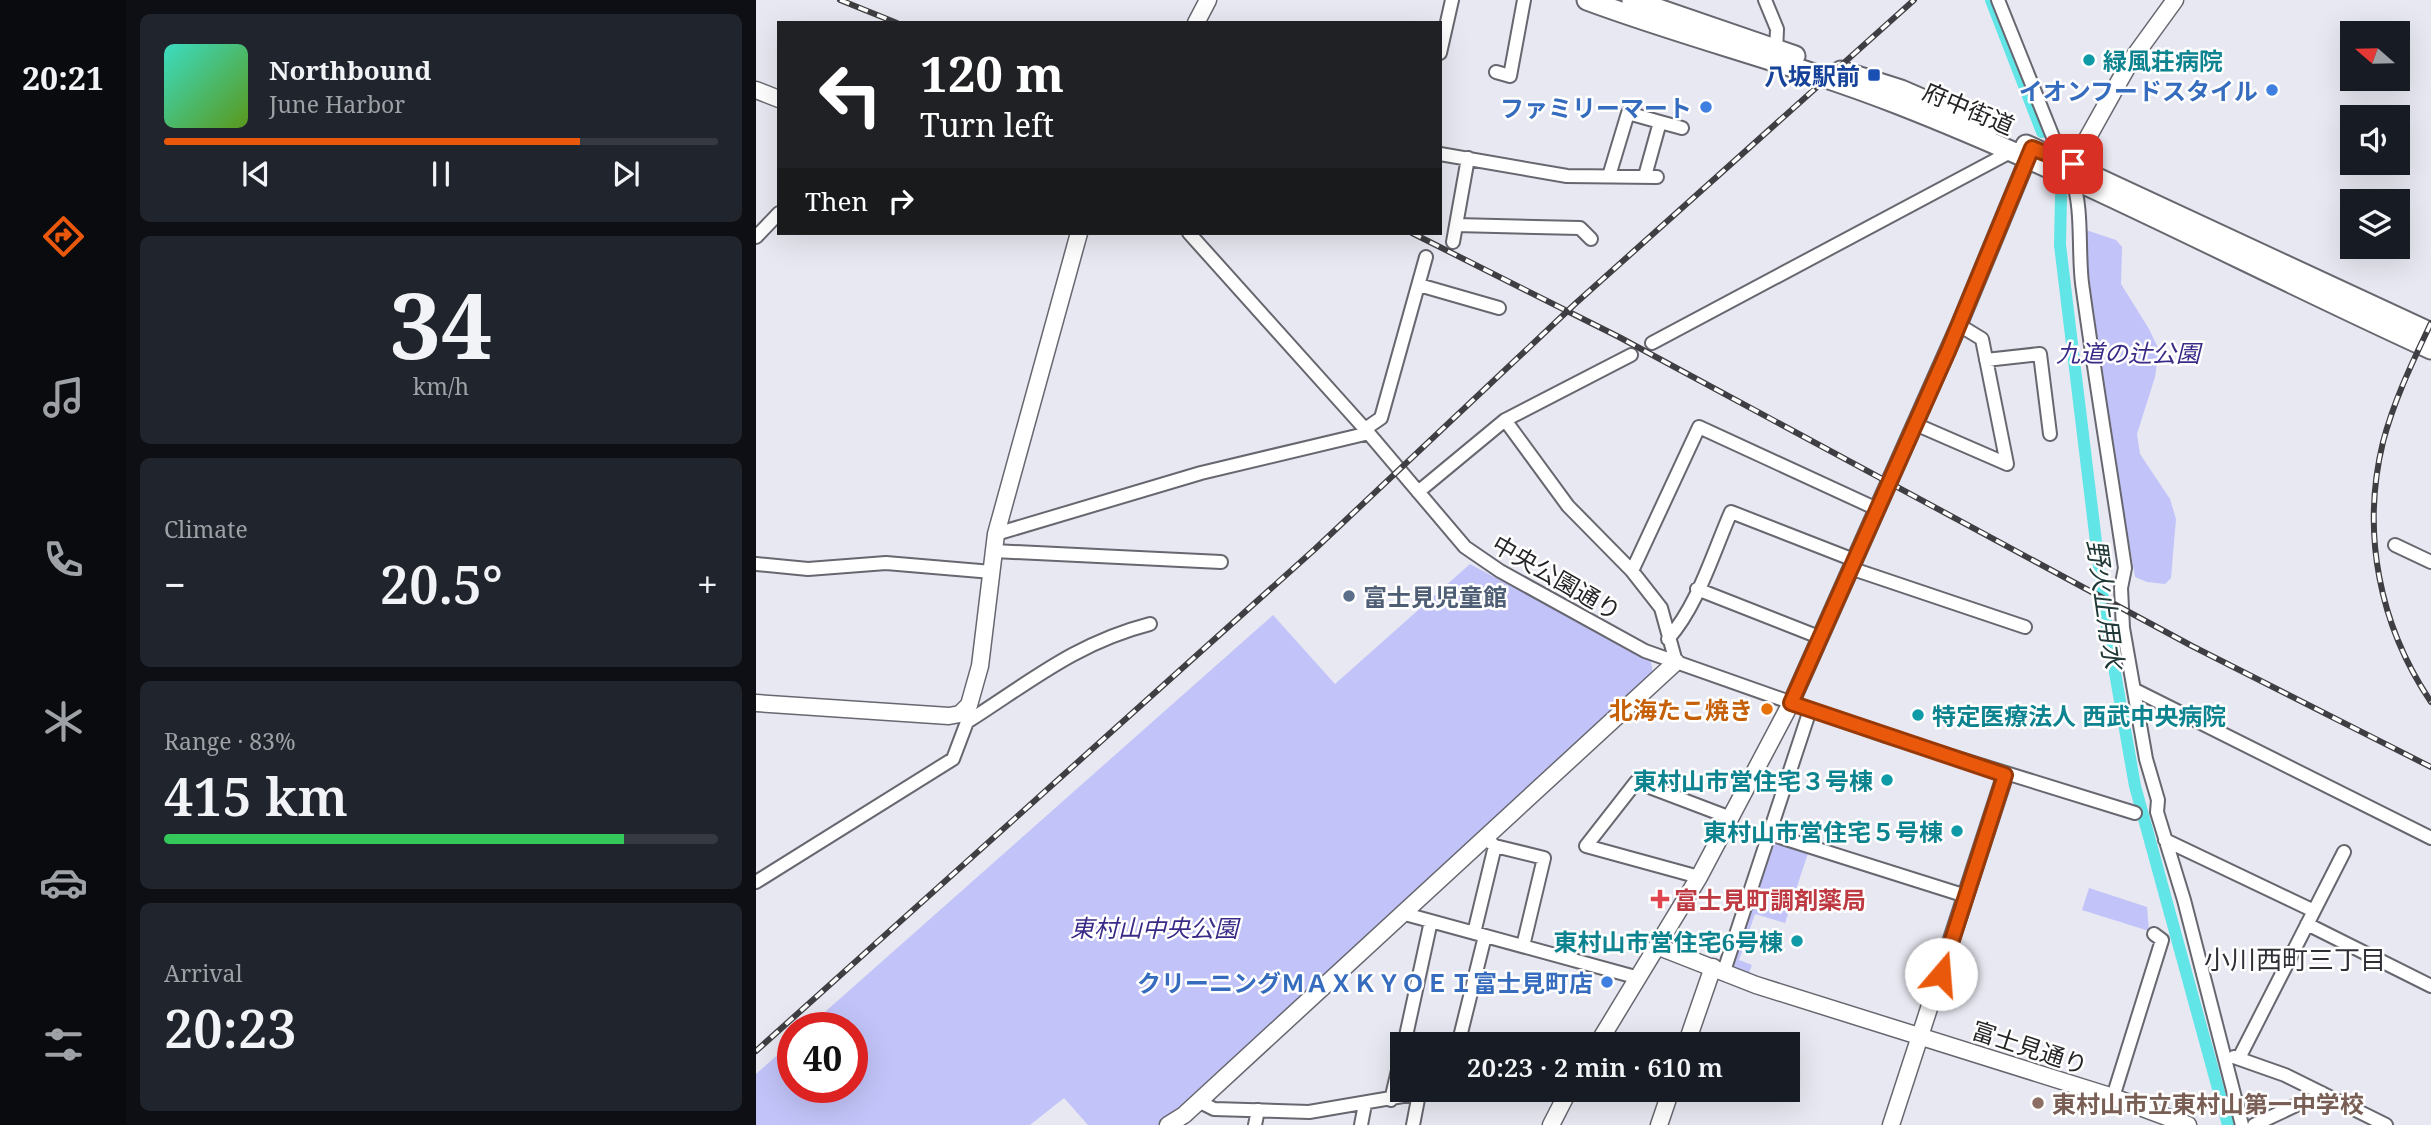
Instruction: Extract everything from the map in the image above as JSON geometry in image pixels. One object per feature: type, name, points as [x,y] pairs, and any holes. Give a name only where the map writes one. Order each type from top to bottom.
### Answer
[{"type":"main road","name":"府中街道","points":[[1587,0],[1775,56]]},
{"type":"main road","name":"府中街道","points":[[1632,0],[1895,103],[2068,167],[2431,333]]},
{"type":"main road","name":"府中街道","points":[[2068,167],[2431,349]]},
{"type":"street","points":[[1197,21],[1208,0]]},
{"type":"street","points":[[1442,44],[1452,0]]},
{"type":"street","points":[[1496,72],[1510,76],[1524,0]]},
{"type":"street","points":[[1766,0],[1777,29],[1775,56]]},
{"type":"street","points":[[1998,0],[2078,197],[2082,278],[2125,568],[2121,588],[2123,628],[2146,759],[2158,800],[2157,812],[2242,1125]]},
{"type":"street","points":[[2068,167],[2130,62],[2175,0]]},
{"type":"street","points":[[756,90],[777,98]]},
{"type":"street","points":[[1609,176],[1628,113],[1682,128]]},
{"type":"street","points":[[1442,154],[1567,176],[1651,176],[1660,122]]},
{"type":"street","points":[[1605,1032],[1699,877],[1791,703],[1959,325],[2024,151]]},
{"type":"street","points":[[1652,344],[1794,265],[2024,151]]},
{"type":"street","points":[[1453,242],[1468,159]]},
{"type":"street","points":[[756,237],[777,215]]},
{"type":"street","points":[[1456,225],[1580,228],[1591,239]]},
{"type":"street","points":[[756,882],[953,760],[980,666],[996,534],[1078,235]]},
{"type":"street","name":"中央公園通り","points":[[1191,235],[1370,435],[1465,547],[1500,571],[1646,651],[1810,710],[2005,775],[2135,813]]},
{"type":"street","points":[[996,534],[1201,473],[1370,435],[1381,418],[1426,257]]},
{"type":"street","points":[[1419,285],[1499,307]]},
{"type":"street","points":[[1915,424],[2007,464],[1982,339],[1959,325]]},
{"type":"street","points":[[1986,360],[2040,354],[2050,434]]},
{"type":"street","points":[[1418,492],[1505,420],[1631,355]]},
{"type":"street","points":[[1168,1125],[1490,842],[1676,662],[1661,608],[1632,571],[1568,506],[1505,420]]},
{"type":"street","points":[[1632,571],[1699,428],[1877,509]]},
{"type":"street","points":[[1668,639],[1678,628],[1731,512],[1852,564],[2025,627]]},
{"type":"street","points":[[2395,545],[2431,562]]},
{"type":"street","points":[[995,551],[1221,562]]},
{"type":"street","points":[[756,564],[808,569],[886,563],[992,572]]},
{"type":"street","points":[[1697,589],[1819,637]]},
{"type":"street","points":[[756,703],[965,717],[1069,654],[1098,640],[1150,624]]},
{"type":"street","points":[[2135,690],[2431,838]]},
{"type":"street","points":[[1691,1032],[1770,834],[1810,710]]},
{"type":"street","points":[[1891,1125],[2005,775]]},
{"type":"street","points":[[1699,877],[1586,846],[1636,782],[1731,818]]},
{"type":"street","points":[[1770,834],[1966,896]]},
{"type":"street","points":[[2165,840],[2314,911]]},
{"type":"street","points":[[1460,1032],[1479,934],[1490,842]]},
{"type":"street","points":[[1490,842],[1544,858],[1523,946]]},
{"type":"street","points":[[2239,1058],[2344,852]]},
{"type":"street","points":[[1405,914],[1639,978]]},
{"type":"street","points":[[1407,1032],[1431,921]]},
{"type":"street","points":[[2307,924],[2431,986]]},
{"type":"street","points":[[2113,1097],[2162,940],[2154,934]]},
{"type":"street","name":"富士見通り","points":[[1659,947],[1761,986],[2113,1097],[2188,1125]]},
{"type":"street","points":[[2224,1053],[2322,1093],[2386,1125]]},
{"type":"street","points":[[2254,1125],[2322,1093]]},
{"type":"street","points":[[1198,1101],[1214,1109],[1258,1110],[1309,1118],[1390,1100]]},
{"type":"street","points":[[1413,1125],[1417,1102]]},
{"type":"street","points":[[1550,1125],[1562,1102]]},
{"type":"street","points":[[1659,1125],[1667,1102]]},
{"type":"street","points":[[1361,1125],[1365,1104]]},
{"type":"street","points":[[1255,1125],[1258,1110]]},
{"type":"green space","name":"九道の辻公園","points":[[2083,229],[2116,240],[2122,247],[2121,284],[2159,350],[2155,377],[2137,434],[2140,454],[2170,499],[2176,519],[2171,578],[2165,584],[2147,582],[2135,577],[2109,430]]},
{"type":"green space","name":"東村山中央公園","points":[[1470,564],[1651,661],[1653,675],[1174,1117],[1160,1125],[1088,1125],[1064,1098],[1030,1125],[756,1125],[756,1074],[777,1055],[777,1103],[868,1103],[868,1012],[825,1012],[1273,615],[1335,684]]},
{"type":"green space","points":[[1770,834],[1810,847],[1785,923],[1755,914],[1739,960],[1752,965],[1746,981],[1727,974]]},
{"type":"green space","points":[[2089,888],[2147,907],[2149,931],[2082,910]]},
{"type":"waterway","name":"野火止用水","points":[[1991,0],[2042,132]]},
{"type":"waterway","name":"野火止用水","points":[[2061,196],[2060,245],[2105,616],[2135,786],[2228,1125]]},
{"type":"railway","points":[[840,0],[892,21]]},
{"type":"railway","points":[[756,1051],[1315,549],[1576,303],[1914,0]]},
{"type":"railway","points":[[1416,235],[1619,337],[2192,646],[2431,767]]},
{"type":"railway","points":[[2431,323],[2387,426],[2377,476],[2374,510],[2379,577],[2387,610],[2398,642],[2431,702]]},
{"type":"place","name":"緑風荘病院","points":[[2089,60]]},
{"type":"place","name":"八坂駅前","points":[[1874,75]]},
{"type":"place","name":"イオンフードスタイル","points":[[2272,90]]},
{"type":"place","name":"ファミリーマート","points":[[1706,107]]},
{"type":"place","name":"富士見児童館","points":[[1349,596]]},
{"type":"place","name":"北海たこ焼き","points":[[1767,709]]},
{"type":"place","name":"特定医療法人 西武中央病院","points":[[1918,715]]},
{"type":"place","name":"東村山市営住宅３号棟","points":[[1887,780]]},
{"type":"place","name":"東村山市営住宅５号棟","points":[[1957,831]]},
{"type":"place","name":"富士見町調剤薬局","points":[[1660,899]]},
{"type":"place","name":"東村山市営住宅6号棟","points":[[1797,941]]},
{"type":"place","name":"クリーニングＭＡＸＫＹＯＥＩ富士見町店","points":[[1607,982]]},
{"type":"place","name":"東村山市立東村山第一中学校","points":[[2038,1103]]},
{"type":"district","name":"小川西町三丁目","points":[[2295,959]]},
{"type":"route","points":[[1941,974],[2005,775],[1791,703],[1948,351],[2032,148],[2073,164]]}]
